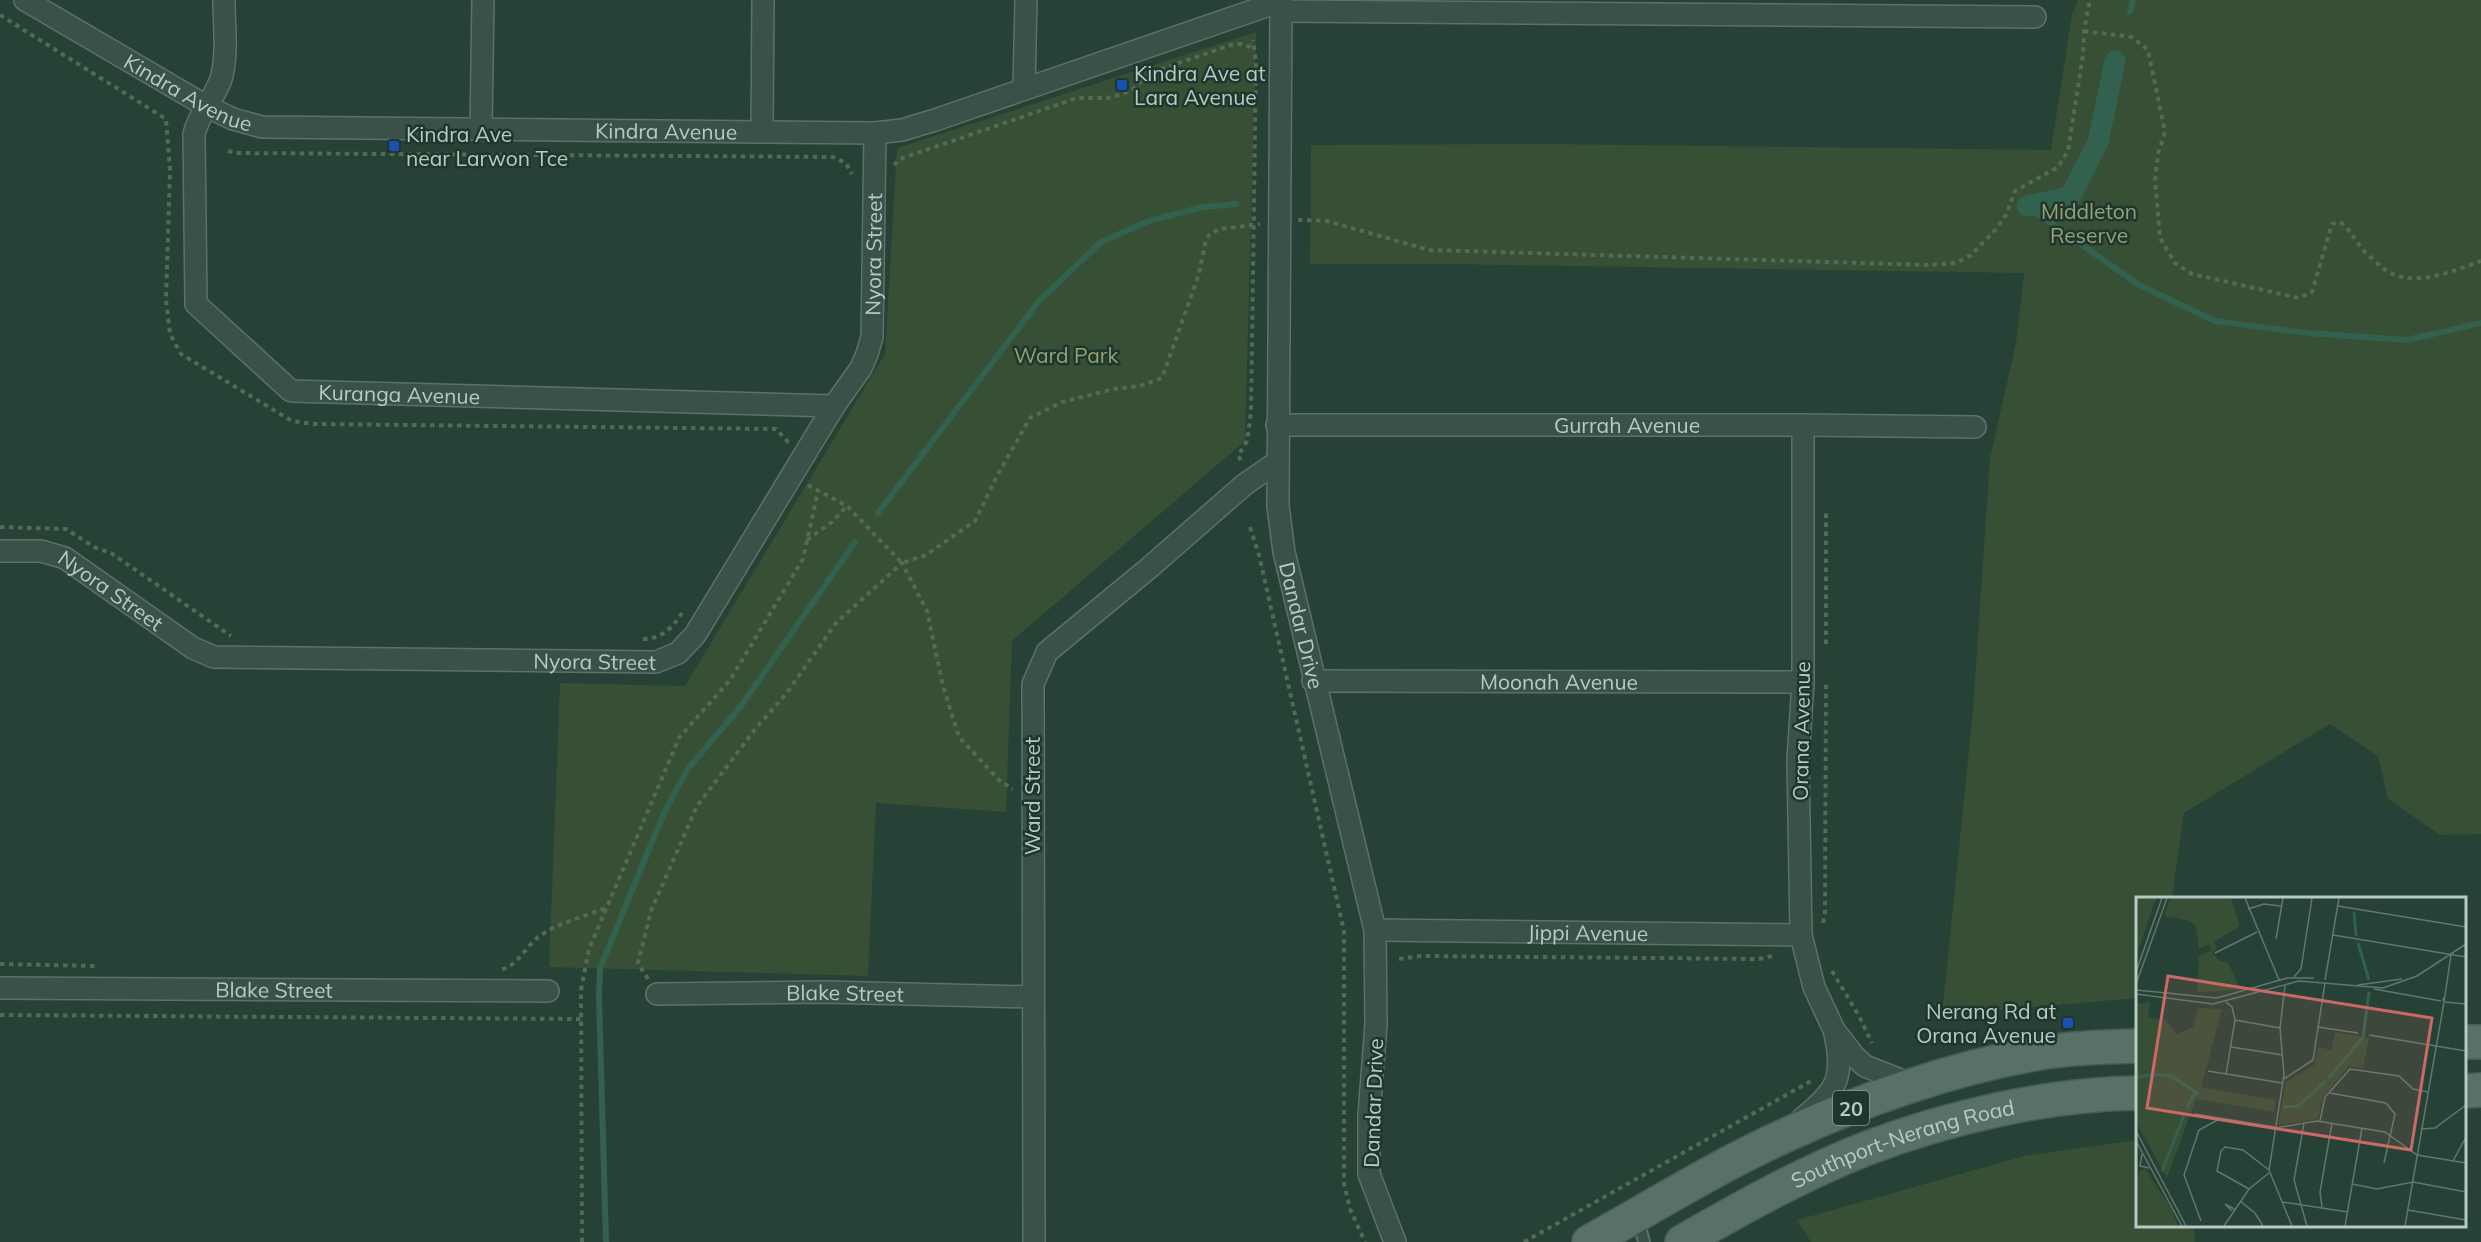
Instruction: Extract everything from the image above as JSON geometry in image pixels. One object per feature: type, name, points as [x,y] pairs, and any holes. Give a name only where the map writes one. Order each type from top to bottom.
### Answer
[{"type":"main road","name":"20","points":[[1588,1242],[1641,1229],[1783,1136],[1915,1086],[1953,1073],[2035,1054],[2136,1046]]},
{"type":"main road","points":[[2466,1091],[2481,1090]]},
{"type":"main road","name":"Southport-Nerang Road","points":[[1682,1242],[1755,1200],[1835,1163],[1932,1127],[2034,1104],[2136,1093]]},
{"type":"street","name":"Kindra Avenue","points":[[25,0],[206,106],[233,119],[262,127],[762,130],[874,133],[902,130],[1281,4],[1787,15],[2035,17]]},
{"type":"street","name":"Kuranga Avenue","points":[[224,0],[223,66],[217,88],[194,134],[196,304],[291,391],[834,406]]},
{"type":"street","points":[[481,128],[483,0]]},
{"type":"street","points":[[762,130],[763,0]]},
{"type":"street","points":[[1024,88],[1026,0]]},
{"type":"street","points":[[1787,15],[1807,0]]},
{"type":"street","name":"Dandar Drive","points":[[1281,4],[1278,506],[1284,552],[1375,930],[1376,1024],[1369,1115],[1370,1174],[1395,1242]]},
{"type":"street","name":"Nyora Street","points":[[0,551],[41,551],[65,558],[193,648],[214,657],[656,662],[678,653],[695,635],[834,406],[861,368],[872,337],[874,133]]},
{"type":"street","name":"Gurrah Avenue","points":[[1277,424],[1976,427]]},
{"type":"street","name":"Orana Avenue","points":[[1783,1136],[1830,1095],[1837,1083],[1840,1056],[1834,1030],[1814,987],[1801,935],[1798,760],[1803,682],[1803,425]]},
{"type":"street","name":"Ward Street","points":[[1034,1242],[1031,801],[1033,684],[1047,652],[1149,568],[1244,485],[1277,462]]},
{"type":"street","name":"Moonah Avenue","points":[[1314,681],[1803,682]]},
{"type":"street","name":"Jippi Avenue","points":[[1375,930],[1801,935]]},
{"type":"street","name":"Blake Street","points":[[0,988],[548,991]]},
{"type":"street","name":"Blake Street","points":[[657,994],[825,992],[1032,997]]},
{"type":"street","name":"Orana Avenue","points":[[1834,1030],[1855,1057],[1865,1065],[1886,1076],[1915,1086]]},
{"type":"path","points":[[657,994],[638,963],[651,912],[697,806],[756,728],[786,694],[836,623],[902,562],[926,555],[975,521],[998,474],[1030,418],[1062,402],[1114,389],[1140,386],[1162,378],[1199,273],[1206,239],[1211,233],[1221,229],[1280,221],[1327,221],[1429,250],[1928,265],[1956,263],[1971,255],[1996,229],[2006,215],[2015,190],[2058,167],[2068,151],[2090,0]]},
{"type":"path","points":[[0,15],[165,119]]},
{"type":"path","points":[[2084,31],[2132,37],[2148,50],[2165,132],[2158,154],[2156,180],[2160,238],[2175,263],[2192,274],[2299,297],[2312,292],[2332,224],[2340,222],[2349,229],[2368,254],[2393,274],[2427,278],[2481,261]]},
{"type":"path","points":[[1241,460],[1238,456],[1247,441],[1251,412],[1254,40]]},
{"type":"path","points":[[892,172],[894,165],[900,159],[1077,98],[1107,98],[1123,94],[1134,88],[1150,73],[1231,45],[1241,44],[1254,48]]},
{"type":"path","points":[[228,151],[248,154],[833,157],[846,163],[852,174]]},
{"type":"path","points":[[794,475],[847,506],[902,562],[927,611],[943,686],[960,737],[1000,781],[1031,801]]},
{"type":"path","points":[[582,1242],[581,990],[589,949],[679,738],[730,681],[802,559],[818,491]]},
{"type":"path","points":[[807,540],[832,522],[847,506]]},
{"type":"path","points":[[1826,511],[1826,653]]},
{"type":"path","points":[[0,527],[66,529],[96,548],[111,554],[234,637]]},
{"type":"path","points":[[1250,527],[1259,555],[1344,931],[1344,1183],[1350,1209],[1365,1242]]},
{"type":"path","points":[[638,639],[649,639]]},
{"type":"path","points":[[1823,934],[1826,676]]},
{"type":"path","points":[[496,970],[510,968],[538,937],[606,908]]},
{"type":"path","points":[[1399,959],[1421,956],[1748,958],[1772,956]]},
{"type":"path","points":[[1830,968],[1859,1016],[1873,1046]]},
{"type":"path","points":[[0,1016],[581,1019]]},
{"type":"path","points":[[1524,1242],[1808,1082],[1818,1080]]},
{"type":"green space","name":"Middleton Reserve","points":[[2078,0],[2481,0],[2481,834],[2440,835],[2388,799],[2378,756],[2330,724],[2184,813],[2172,897],[2136,897],[2136,998],[1942,1015],[1973,710],[1990,458],[2016,343],[2024,273],[1310,264],[1311,145],[1543,144],[2051,150],[2072,14]]},
{"type":"green space","name":"Ward Park","points":[[1256,32],[1245,441],[1012,641],[1006,812],[876,803],[868,976],[549,967],[560,683],[685,686],[885,354],[897,148]]},
{"type":"green space","points":[[2136,1140],[2136,1227],[2194,1227],[2195,1242],[1811,1242],[1797,1220],[2024,1156]]},
{"type":"waterway","points":[[2130,12],[2133,0]]},
{"type":"waterway","points":[[2027,206],[2070,197],[2098,142],[2115,61]]},
{"type":"waterway","points":[[878,513],[1039,301],[1101,242],[1149,221],[1203,207],[1236,204]]},
{"type":"waterway","points":[[2027,206],[2139,285],[2215,321],[2308,333],[2407,340],[2481,323]]},
{"type":"waterway","points":[[606,1242],[600,968],[664,813],[687,770],[741,706],[855,542]]},
{"type":"place","name":"Kindra Ave at Lara Avenue","points":[[1122,85]]},
{"type":"place","name":"Kindra Ave near Larwon Tce","points":[[394,146]]},
{"type":"place","name":"Nerang Rd at Orana Avenue","points":[[2068,1023]]}]
